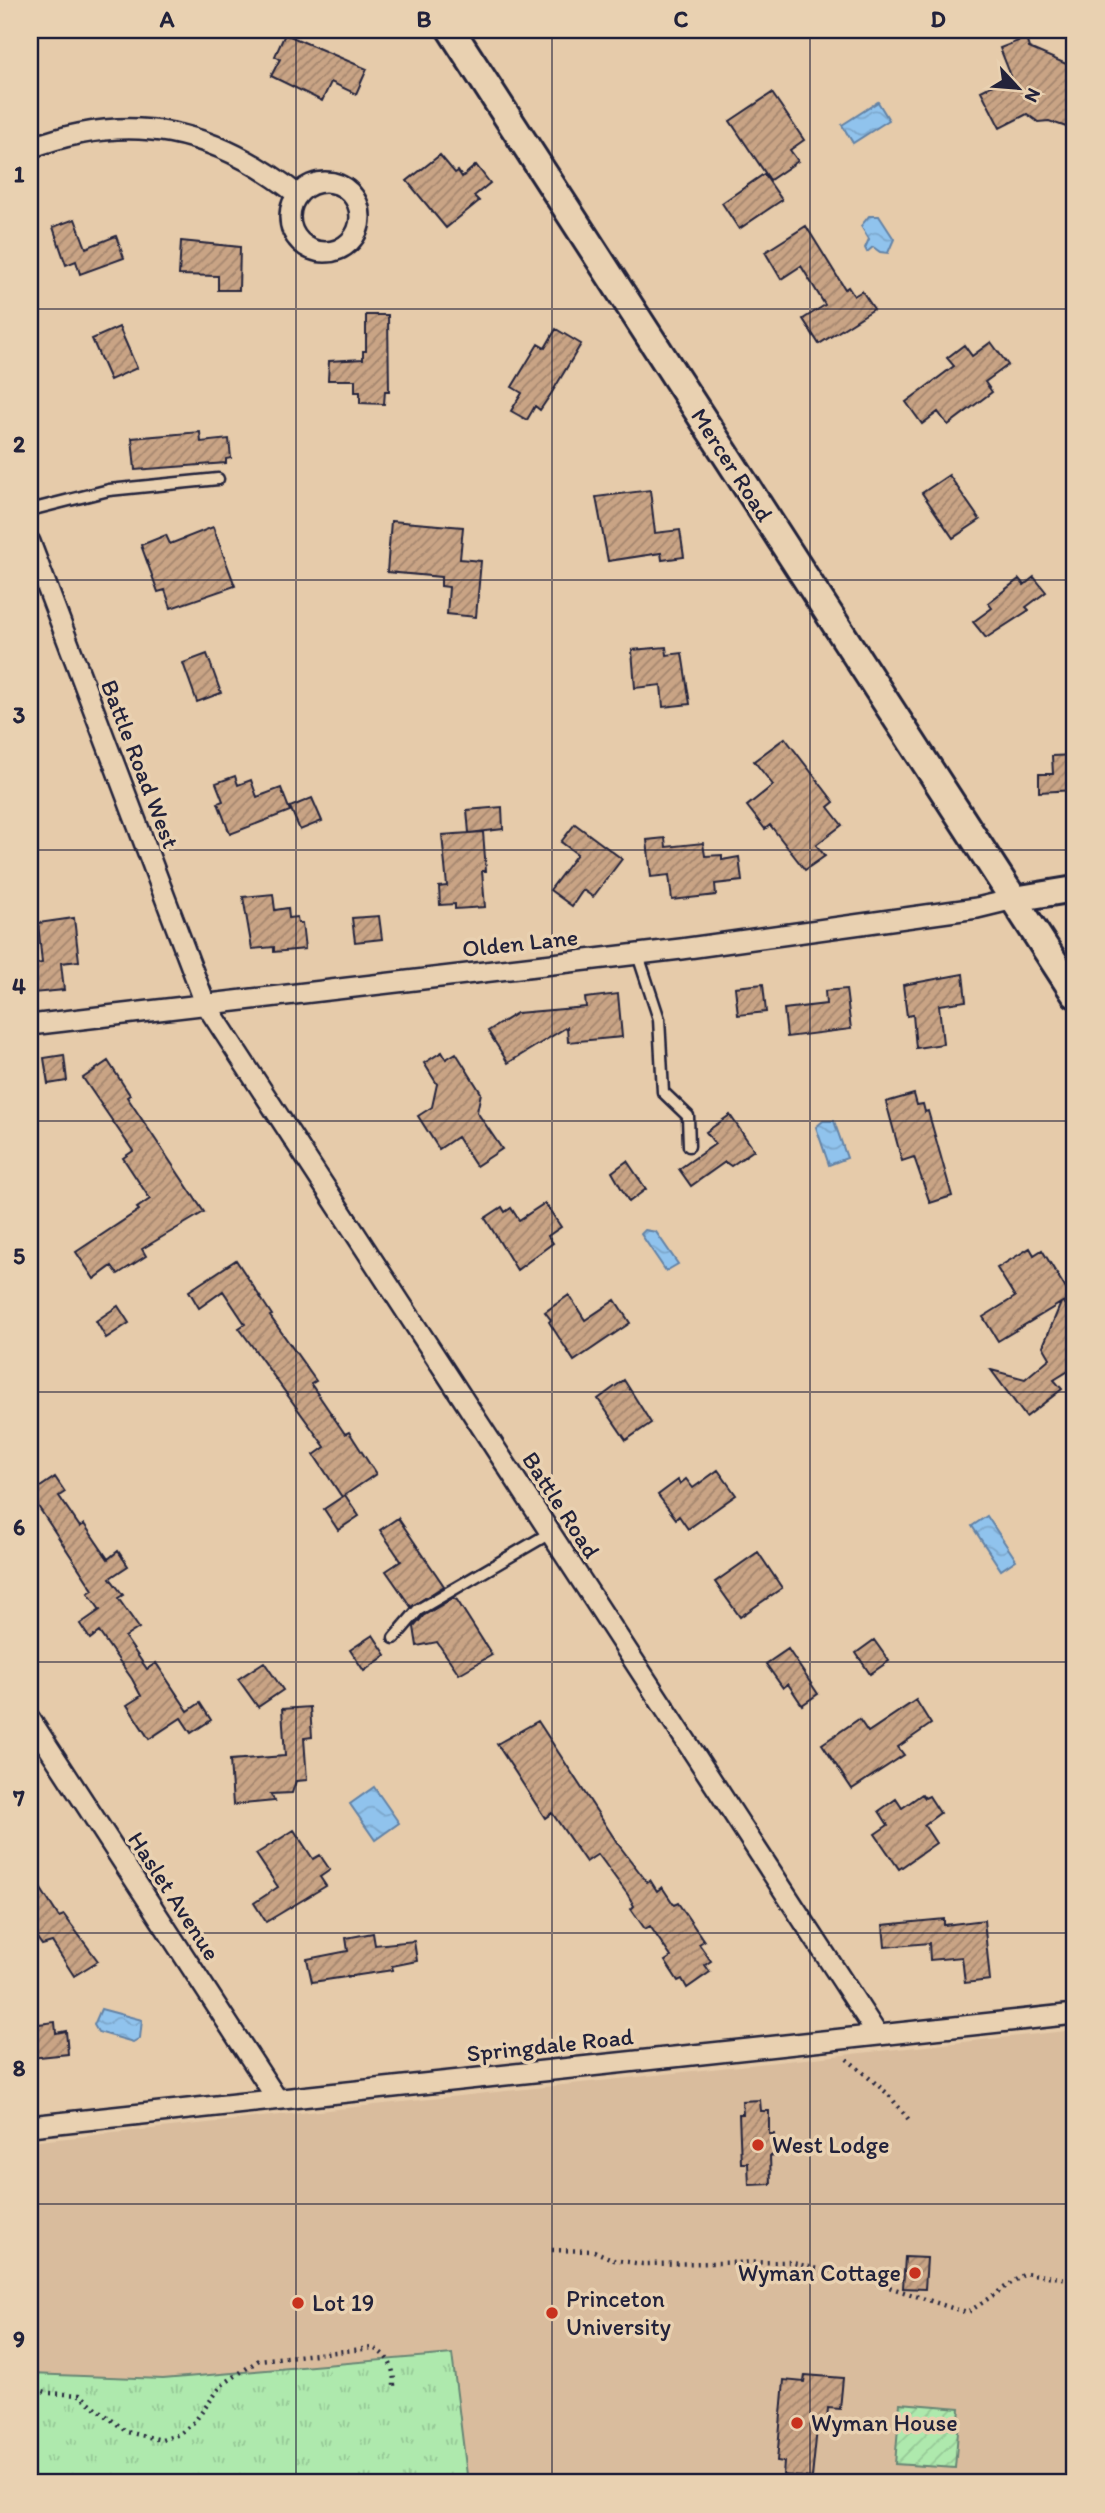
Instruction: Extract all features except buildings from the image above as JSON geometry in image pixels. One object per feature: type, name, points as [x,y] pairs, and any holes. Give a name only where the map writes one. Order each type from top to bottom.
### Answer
[{"type":"main road","name":"Mercer Road","points":[[450,30],[1075,994]]},
{"type":"street","points":[[30,148],[64,135],[111,129],[154,130],[191,136],[226,148],[261,166],[298,195]]},
{"type":"street","name":"Battle Road West","points":[[30,542],[205,1003]]},
{"type":"street","points":[[1014,899],[1075,889]]},
{"type":"street","name":"Olden Lane","points":[[30,1025],[638,955],[977,908],[1014,899]]},
{"type":"street","name":"Battle Road","points":[[205,1003],[877,2034]]},
{"type":"street","name":"Haslet Avenue","points":[[30,1719],[277,2099]]},
{"type":"street","name":"Springdale Road","points":[[30,2126],[1075,2014]]},
{"type":"lane","points":[[30,510],[109,490],[218,479]]},
{"type":"lane","points":[[638,955],[659,1019],[663,1092],[688,1116],[689,1146]]},
{"type":"lane","points":[[394,1638],[418,1610],[550,1533]]},
{"type":"path","points":[[844,2056],[888,2094],[910,2121]]},
{"type":"path","points":[[552,2250],[594,2252],[614,2260],[642,2264],[789,2262],[880,2284],[967,2313],[1026,2273],[1075,2280]]},
{"type":"path","points":[[30,2387],[49,2393],[80,2395],[127,2432],[162,2440],[180,2434],[195,2421],[222,2385],[259,2360],[373,2348],[383,2353],[394,2367],[394,2386]]},
{"type":"shaded area","name":"Princeton University","points":[[1075,2030],[1075,2483],[30,2483],[30,2142]]},
{"type":"green space","points":[[452,2354],[468,2483],[30,2483],[30,2374],[163,2379]]},
{"type":"green space","points":[[900,2403],[960,2408],[955,2468],[895,2464]]},
{"type":"water","points":[[878,102],[889,120],[853,143],[842,125]]},
{"type":"water","points":[[869,216],[879,216],[894,239],[888,253],[873,247],[867,252],[865,248],[869,239],[861,226]]},
{"type":"water","points":[[823,1121],[834,1121],[847,1158],[829,1165],[816,1127]]},
{"type":"water","points":[[645,1230],[656,1232],[678,1264],[666,1271],[641,1234]]},
{"type":"water","points":[[987,1516],[1016,1560],[1001,1570],[972,1526]]},
{"type":"water","points":[[374,1787],[399,1823],[375,1840],[350,1804]]},
{"type":"water","points":[[101,2009],[142,2020],[140,2038],[133,2042],[98,2032],[94,2025]]},
{"type":"place","name":"West Lodge","points":[[758,2145]]},
{"type":"place","name":"Wyman Cottage","points":[[915,2273]]},
{"type":"place","name":"Lot 19","points":[[298,2303]]},
{"type":"place","name":"Princeton University","points":[[552,2313]]},
{"type":"place","name":"Wyman House","points":[[797,2423]]}]
